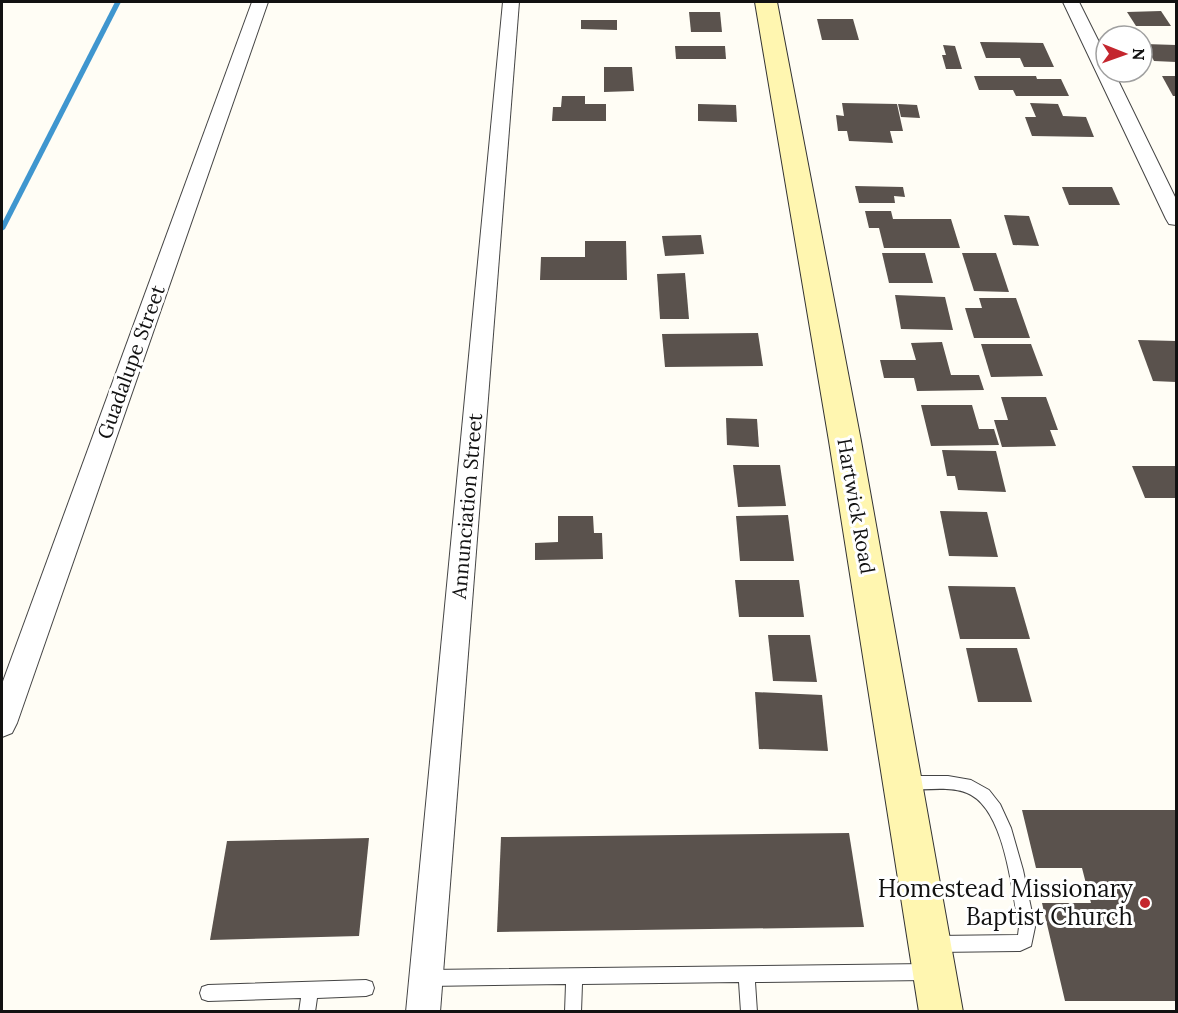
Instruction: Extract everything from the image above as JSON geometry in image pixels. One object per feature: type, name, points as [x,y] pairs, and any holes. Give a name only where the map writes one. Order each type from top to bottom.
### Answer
[{"type":"street","name":"Guadalupe Street","points":[[2,723],[260,2]]},
{"type":"street","name":"Annunciation Street","points":[[423,1011],[511,2]]},
{"type":"street","name":"Hartwick Road","points":[[766,2],[845,441],[941,1011]]},
{"type":"street","points":[[1071,2],[1176,219]]},
{"type":"lane","points":[[426,978],[746,974],[932,958],[1020,943],[1025,940],[1027,927],[1004,826],[994,805],[981,791],[969,786],[903,783]]},
{"type":"lane","points":[[746,974],[749,1011]]},
{"type":"lane","points":[[573,1011],[574,976]]},
{"type":"lane","points":[[208,993],[366,988]]},
{"type":"lane","points":[[307,1011],[310,990]]},
{"type":"building","points":[[1161,11],[1171,26],[1135,24],[1127,12]]},
{"type":"building","points":[[689,12],[720,12],[722,32],[691,32]]},
{"type":"building","points":[[817,19],[853,19],[859,40],[822,40]]},
{"type":"building","points":[[581,20],[617,20],[617,30],[581,29]]},
{"type":"building","points":[[980,42],[1043,43],[1054,67],[1024,67],[1020,58],[986,58]]},
{"type":"building","points":[[1154,44],[1176,45],[1176,62],[1154,61]]},
{"type":"building","points":[[943,45],[955,46],[962,69],[946,69],[942,55],[946,55]]},
{"type":"building","points":[[675,46],[725,46],[726,59],[676,59]]},
{"type":"building","points":[[604,67],[632,67],[634,91],[604,92]]},
{"type":"building","points":[[974,76],[1036,76],[1037,79],[1061,79],[1069,96],[1016,96],[1013,90],[979,90]]},
{"type":"building","points":[[1162,76],[1176,76],[1176,96],[1173,96]]},
{"type":"building","points":[[562,96],[585,96],[585,104],[606,104],[606,121],[552,121],[553,107],[561,107]]},
{"type":"building","points":[[842,103],[897,104],[903,131],[890,131],[893,143],[849,141],[847,131],[838,131],[836,115],[844,116]]},
{"type":"building","points":[[1030,103],[1058,104],[1063,116],[1086,117],[1094,137],[1032,136],[1025,117],[1036,117]]},
{"type":"building","points":[[698,104],[736,105],[737,122],[698,121]]},
{"type":"building","points":[[898,104],[917,105],[920,118],[901,117]]},
{"type":"building","points":[[855,186],[903,187],[905,197],[894,196],[895,203],[859,203]]},
{"type":"building","points":[[1062,187],[1112,187],[1120,205],[1069,205]]},
{"type":"building","points":[[865,211],[891,211],[893,219],[951,219],[960,248],[884,248],[879,228],[869,228]]},
{"type":"building","points":[[1004,215],[1029,216],[1039,246],[1013,245]]},
{"type":"building","points":[[701,235],[704,254],[665,256],[662,236]]},
{"type":"building","points":[[585,241],[626,241],[627,280],[540,280],[541,257],[585,257]]},
{"type":"building","points":[[882,253],[925,253],[933,283],[889,283]]},
{"type":"building","points":[[962,253],[996,253],[1009,292],[974,291]]},
{"type":"building","points":[[685,273],[689,319],[660,319],[657,274]]},
{"type":"building","points":[[895,295],[945,297],[953,330],[901,329]]},
{"type":"building","points":[[979,298],[1016,298],[1030,338],[974,338],[965,308],[982,308]]},
{"type":"building","points":[[758,333],[763,366],[665,367],[662,334]]},
{"type":"building","points":[[1138,340],[1176,341],[1176,382],[1153,381]]},
{"type":"building","points":[[942,342],[951,375],[979,375],[984,390],[917,391],[914,378],[884,378],[880,360],[916,360],[911,343]]},
{"type":"building","points":[[981,344],[1031,344],[1043,376],[991,377]]},
{"type":"building","points":[[1001,397],[1046,397],[1058,430],[1050,430],[1056,446],[1002,447],[994,420],[1008,420]]},
{"type":"building","points":[[921,405],[972,405],[979,429],[994,429],[999,445],[931,446]]},
{"type":"building","points":[[726,418],[757,419],[759,447],[727,445]]},
{"type":"building","points":[[942,450],[996,451],[1006,492],[958,490],[955,476],[947,476]]},
{"type":"building","points":[[733,465],[780,465],[786,506],[738,507]]},
{"type":"building","points":[[1132,466],[1176,466],[1176,498],[1145,498]]},
{"type":"building","points":[[940,511],[987,512],[998,557],[949,556]]},
{"type":"building","points":[[788,515],[794,561],[740,561],[736,516]]},
{"type":"building","points":[[558,516],[593,516],[594,533],[602,533],[603,559],[535,560],[535,543],[558,542]]},
{"type":"building","points":[[735,580],[799,580],[804,617],[739,617]]},
{"type":"building","points":[[948,586],[1015,587],[1030,639],[960,639]]},
{"type":"building","points":[[768,635],[810,635],[817,682],[773,681]]},
{"type":"building","points":[[966,648],[1017,648],[1032,702],[978,702]]},
{"type":"building","points":[[755,692],[822,695],[828,751],[759,749]]},
{"type":"building","points":[[1022,810],[1176,810],[1176,1001],[1065,1001],[1042,903],[1091,903],[1082,868],[1036,868]]},
{"type":"building","points":[[849,833],[864,927],[497,932],[501,837]]},
{"type":"building","points":[[369,838],[359,936],[210,940],[227,841]]},
{"type":"waterway","points":[[2,229],[118,2]]},
{"type":"place","name":"Homestead Missionary Baptist Church","points":[[1145,903]]}]
